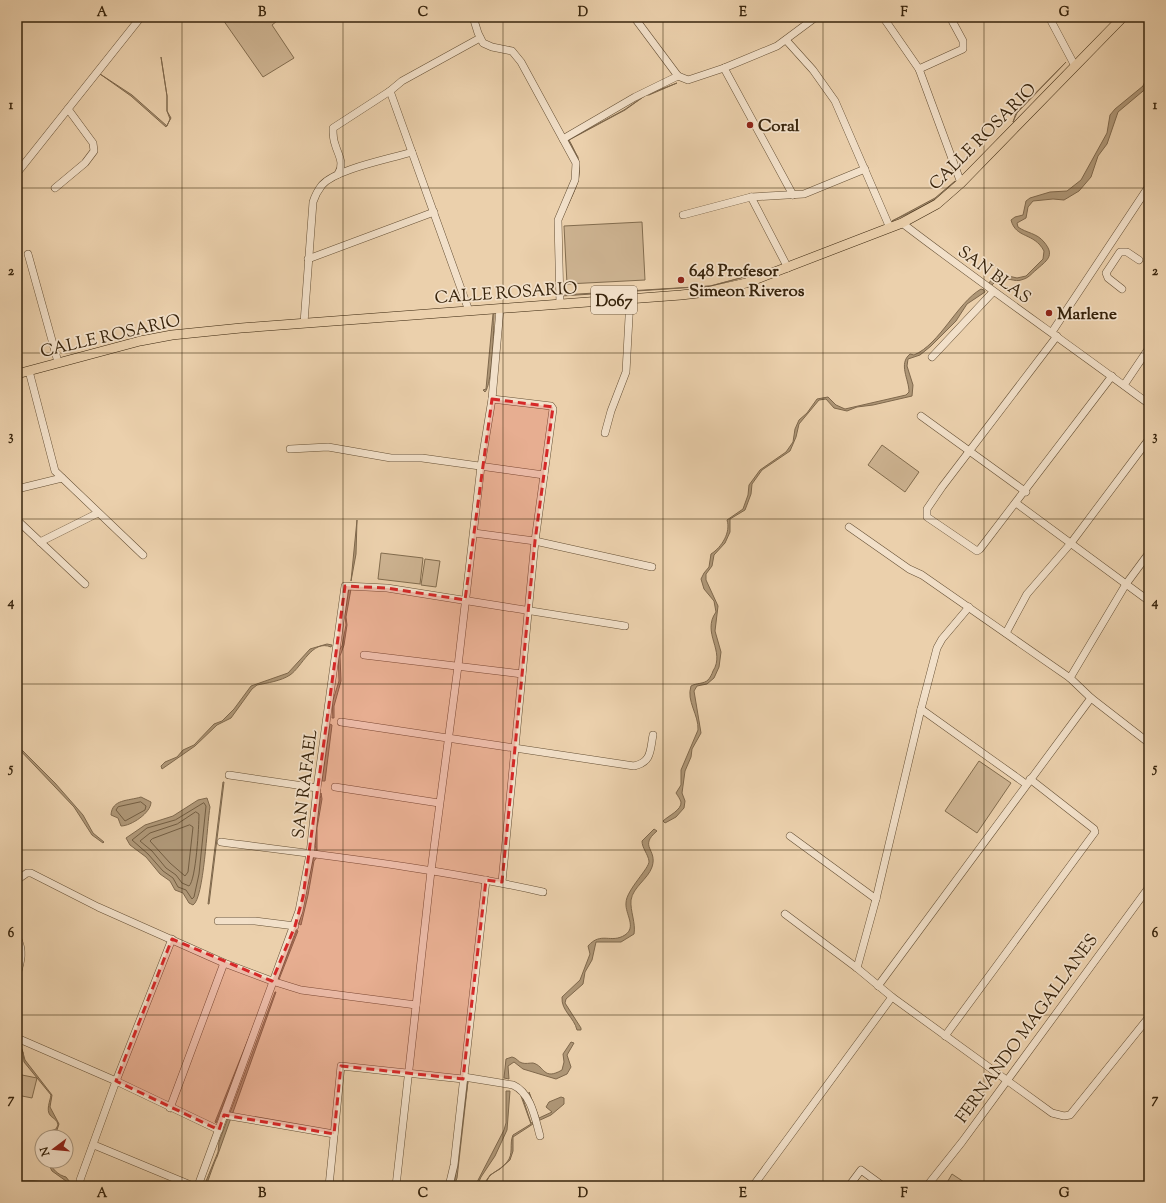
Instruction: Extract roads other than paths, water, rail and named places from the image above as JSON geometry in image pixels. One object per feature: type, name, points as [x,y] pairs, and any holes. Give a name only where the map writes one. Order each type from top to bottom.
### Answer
[{"type":"main road","name":"CALLE ROSARIO","points":[[17,374],[118,346],[172,335],[304,323],[630,299],[707,292],[746,283],[890,228],[936,204],[962,183],[1123,17]]},
{"type":"street","points":[[17,173],[141,17]]},
{"type":"street","points":[[473,17],[480,38],[487,45],[507,49],[517,57],[573,155],[577,170],[570,195],[558,220],[560,304]]},
{"type":"street","points":[[634,17],[678,76],[684,80],[691,80],[724,68],[786,40],[816,17]]},
{"type":"street","points":[[883,17],[919,69],[962,183]]},
{"type":"street","points":[[919,69],[963,48],[963,41],[950,17]]},
{"type":"street","points":[[1049,17],[1075,66]]},
{"type":"street","points":[[338,174],[341,169],[342,162],[334,141],[333,128],[390,91],[402,81],[480,38]]},
{"type":"street","points":[[786,40],[813,70],[835,101],[890,228]]},
{"type":"street","points":[[724,68],[793,195]]},
{"type":"street","points":[[563,139],[635,97],[678,76]]},
{"type":"street","points":[[390,91],[469,311]]},
{"type":"street","points":[[55,188],[85,163],[94,151],[93,143],[68,109]]},
{"type":"street","points":[[304,323],[308,259],[315,196],[322,184],[338,174],[412,152]]},
{"type":"street","points":[[683,215],[751,198],[804,194],[865,169]]},
{"type":"street","points":[[1112,376],[1026,492],[978,551],[927,517],[927,509],[1055,334],[1103,254],[1149,186]]},
{"type":"street","points":[[751,198],[788,268]]},
{"type":"street","points":[[308,259],[434,212]]},
{"type":"street","name":"SAN BLAS","points":[[902,223],[993,292],[1055,334],[1149,404]]},
{"type":"street","points":[[1122,289],[1106,275],[1113,262],[1122,251],[1139,260]]},
{"type":"street","points":[[28,254],[58,362]]},
{"type":"street","points":[[1103,254],[1113,262]]},
{"type":"street","points":[[932,357],[993,292]]},
{"type":"street","points":[[605,433],[611,411],[626,372],[630,299]]},
{"type":"street","points":[[396,1186],[410,1073],[416,1004],[439,803],[458,666],[482,466],[492,399],[500,309]]},
{"type":"street","points":[[1124,385],[1149,348]]},
{"type":"street","points":[[29,371],[55,471],[143,555]]},
{"type":"street","points":[[492,399],[552,407],[535,541],[530,609],[514,748],[502,882]]},
{"type":"street","points":[[921,416],[1026,492]]},
{"type":"street","points":[[1006,633],[1027,594],[1070,543],[1149,439]]},
{"type":"street","points":[[290,449],[328,447],[391,458],[422,458],[544,475]]},
{"type":"street","points":[[17,489],[62,478]]},
{"type":"street","points":[[1016,503],[1149,601]]},
{"type":"street","points":[[40,542],[98,513]]},
{"type":"street","points":[[17,520],[85,584]]},
{"type":"street","points":[[849,527],[969,607],[1070,678],[1091,698],[1149,743]]},
{"type":"street","points":[[474,533],[535,541],[652,567]]},
{"type":"street","points":[[1070,678],[1126,584],[1149,553]]},
{"type":"street","name":"SAN RAFAEL","points":[[194,1186],[199,1183],[219,1130],[272,981],[295,926],[303,897],[345,586],[387,588],[465,600]]},
{"type":"street","points":[[465,600],[530,609],[625,626]]},
{"type":"street","points":[[857,968],[876,899],[937,648],[942,639],[969,607]]},
{"type":"street","points":[[364,655],[522,674]]},
{"type":"street","points":[[878,986],[1028,781],[1091,698]]},
{"type":"street","points":[[921,709],[1028,781],[1094,829],[1094,832],[945,1036]]},
{"type":"street","points":[[341,722],[634,766],[643,764],[647,761],[653,735]]},
{"type":"street","points":[[229,775],[317,788]]},
{"type":"street","points":[[335,787],[439,803]]},
{"type":"street","points":[[790,836],[876,899]]},
{"type":"street","points":[[221,842],[502,882],[543,892]]},
{"type":"street","points":[[17,880],[27,872],[31,873],[98,907],[172,938],[224,963],[272,981],[301,990],[416,1004]]},
{"type":"street","points":[[449,1186],[454,1165],[486,880]]},
{"type":"street","name":"FERNANDO MAGALLANES","points":[[927,1186],[1149,887]]},
{"type":"street","points":[[785,914],[857,968],[892,997],[1052,1113],[1064,1116],[1070,1115],[1149,1017]]},
{"type":"street","points":[[218,921],[255,921],[295,926]]},
{"type":"street","points":[[17,937],[22,950],[22,957],[17,975]]},
{"type":"street","points":[[81,1186],[80,1180],[116,1081],[172,938]]},
{"type":"street","points":[[170,1108],[224,963]]},
{"type":"street","points":[[752,1186],[892,997]]},
{"type":"street","points":[[17,1038],[116,1081],[219,1130]]},
{"type":"street","points":[[329,1186],[341,1066],[464,1078],[513,1085],[520,1088],[528,1099],[540,1136]]},
{"type":"street","points":[[224,1115],[334,1134]]},
{"type":"street","points":[[94,1145],[194,1186]]},
{"type":"street","points":[[848,1186],[859,1171],[863,1170],[883,1186]]},
{"type":"street","points":[[17,1185],[59,1186]]},
{"type":"water","points":[[1066,62],[1017,113],[1013,122],[1016,113]]},
{"type":"water","points":[[1149,65],[1149,86],[1118,112],[1107,144],[1098,156],[1091,177],[1079,191],[1064,200],[1053,199],[1033,201],[1028,207],[1026,218],[1017,223],[1018,227],[1041,239],[1048,247],[1049,255],[1046,261],[1026,278],[1016,281],[1000,277],[991,286],[989,283],[996,273],[1017,278],[1026,276],[1043,259],[1044,251],[1040,245],[1017,230],[1013,226],[1011,220],[1015,217],[1023,215],[1026,201],[1030,198],[1050,192],[1067,191],[1081,180],[1107,133],[1110,115],[1115,109],[1143,86],[1147,77]]},
{"type":"water","points":[[100,74],[132,95],[167,126],[166,127],[131,96]]},
{"type":"water","points":[[677,83],[649,95],[646,95]]},
{"type":"water","points":[[646,95],[625,110],[569,140],[575,152],[568,140],[624,110]]},
{"type":"water","points":[[579,168],[578,180],[572,197],[564,213],[570,199]]},
{"type":"water","points":[[955,181],[936,199],[892,221],[935,198]]},
{"type":"water","points":[[560,224],[562,294],[559,251]]},
{"type":"water","points":[[748,276],[711,286],[562,296],[710,286]]},
{"type":"water","points":[[981,289],[985,292],[967,304],[956,321],[931,346],[920,355],[908,359],[907,366],[913,385],[912,396],[857,407],[847,411],[834,408],[826,399],[819,400],[799,424],[796,437],[790,451],[762,470],[752,484],[751,494],[745,510],[730,519],[730,532],[725,543],[714,555],[712,566],[706,574],[706,580],[718,606],[715,631],[721,652],[719,667],[714,678],[707,684],[697,686],[694,691],[701,733],[692,749],[691,757],[685,771],[682,793],[685,801],[684,808],[676,817],[665,823],[663,821],[681,805],[681,801],[676,793],[681,785],[681,770],[698,730],[697,719],[690,697],[691,686],[708,680],[712,675],[716,664],[717,656],[711,627],[712,620],[716,612],[714,601],[704,589],[701,579],[709,567],[711,554],[725,539],[728,529],[727,520],[743,509],[748,495],[749,485],[760,470],[786,452],[793,442],[795,429],[799,420],[807,413],[817,399],[828,397],[836,405],[845,409],[906,395],[909,392],[904,367],[907,358],[910,354],[914,355],[923,350],[932,342],[972,295]]},
{"type":"water","points":[[493,314],[494,331],[491,368],[487,387],[485,392],[483,390],[486,389]]},
{"type":"water","points":[[357,520],[356,554],[351,581]]},
{"type":"water","points":[[349,588],[351,589],[346,617],[347,625],[344,645],[340,656],[341,681],[334,706],[334,718],[332,718],[333,700],[339,681],[338,652],[342,646],[346,625],[345,615]]},
{"type":"water","points":[[327,644],[332,645],[331,647],[318,647],[313,650],[290,675],[269,683],[257,685],[252,689],[231,718],[217,725],[195,746],[162,769],[161,766],[165,762],[177,757],[183,750],[194,745],[214,724],[222,721],[234,709],[251,686],[288,673],[310,649]]},
{"type":"water","points":[[330,724],[332,725],[325,781],[322,781]]},
{"type":"water","points":[[17,745],[55,783],[83,815],[93,833],[104,842],[103,843],[92,835],[74,807],[17,747]]},
{"type":"water","points":[[223,782],[224,782],[208,904]]},
{"type":"water","points":[[321,793],[322,799],[317,828],[317,852],[315,842]]},
{"type":"water","points":[[141,797],[151,802],[148,810],[140,818],[130,824],[121,826],[118,818],[111,815],[114,806],[118,803]]},
{"type":"water","points":[[207,798],[210,807],[202,876],[197,900],[193,905],[189,903],[183,893],[175,890],[170,881],[160,874],[146,857],[130,845],[126,838],[145,825],[173,816],[198,800]]},
{"type":"water","points":[[654,829],[657,831],[649,841],[653,856],[652,867],[632,895],[631,900],[634,934],[621,942],[596,942],[592,960],[585,972],[583,984],[566,999],[565,1003],[581,1028],[581,1030],[577,1030],[562,1002],[562,997],[580,980],[590,954],[588,946],[597,939],[620,937],[628,932],[630,924],[626,907],[627,898],[648,864],[649,861],[642,841]]},
{"type":"water","points":[[314,856],[317,857],[314,861],[301,925],[299,924]]},
{"type":"water","points":[[297,930],[298,931],[277,982]]},
{"type":"water","points":[[275,992],[217,1157],[206,1186],[204,1186],[218,1152],[219,1142]]},
{"type":"water","points":[[256,1022],[216,1123],[215,1122]]},
{"type":"water","points":[[571,1042],[574,1043],[567,1055],[571,1067],[567,1074],[556,1079],[523,1069],[514,1062],[508,1066],[509,1079],[504,1078],[506,1059],[512,1057],[522,1063],[533,1063],[545,1072],[551,1074],[562,1070],[564,1062],[563,1054]]},
{"type":"water","points":[[23,1053],[25,1060],[52,1095],[50,1107],[59,1124],[57,1129],[56,1129],[58,1125],[57,1121],[51,1116],[48,1108],[51,1095],[24,1062]]},
{"type":"water","points":[[468,1081],[457,1178],[454,1186]]},
{"type":"water","points":[[506,1091],[510,1091],[507,1130],[495,1156],[481,1177],[477,1186],[475,1186],[504,1130],[506,1123]]},
{"type":"water","points":[[529,1092],[539,1118],[552,1112],[546,1107],[549,1102],[561,1097],[564,1098],[564,1104],[551,1115],[538,1121]]},
{"type":"water","points":[[521,1096],[531,1123],[533,1122],[533,1124],[513,1137],[513,1151],[510,1160],[500,1169],[493,1173],[504,1165],[509,1159],[513,1135],[531,1124]]},
{"type":"water","points":[[51,1169],[54,1169],[66,1177],[73,1186]]},
{"type":"place","name":"Coral","points":[[750,125]]},
{"type":"place","name":"648 Profesor Simeon Riveros","points":[[681,280]]},
{"type":"place","name":"Marlene","points":[[1049,313]]}]
